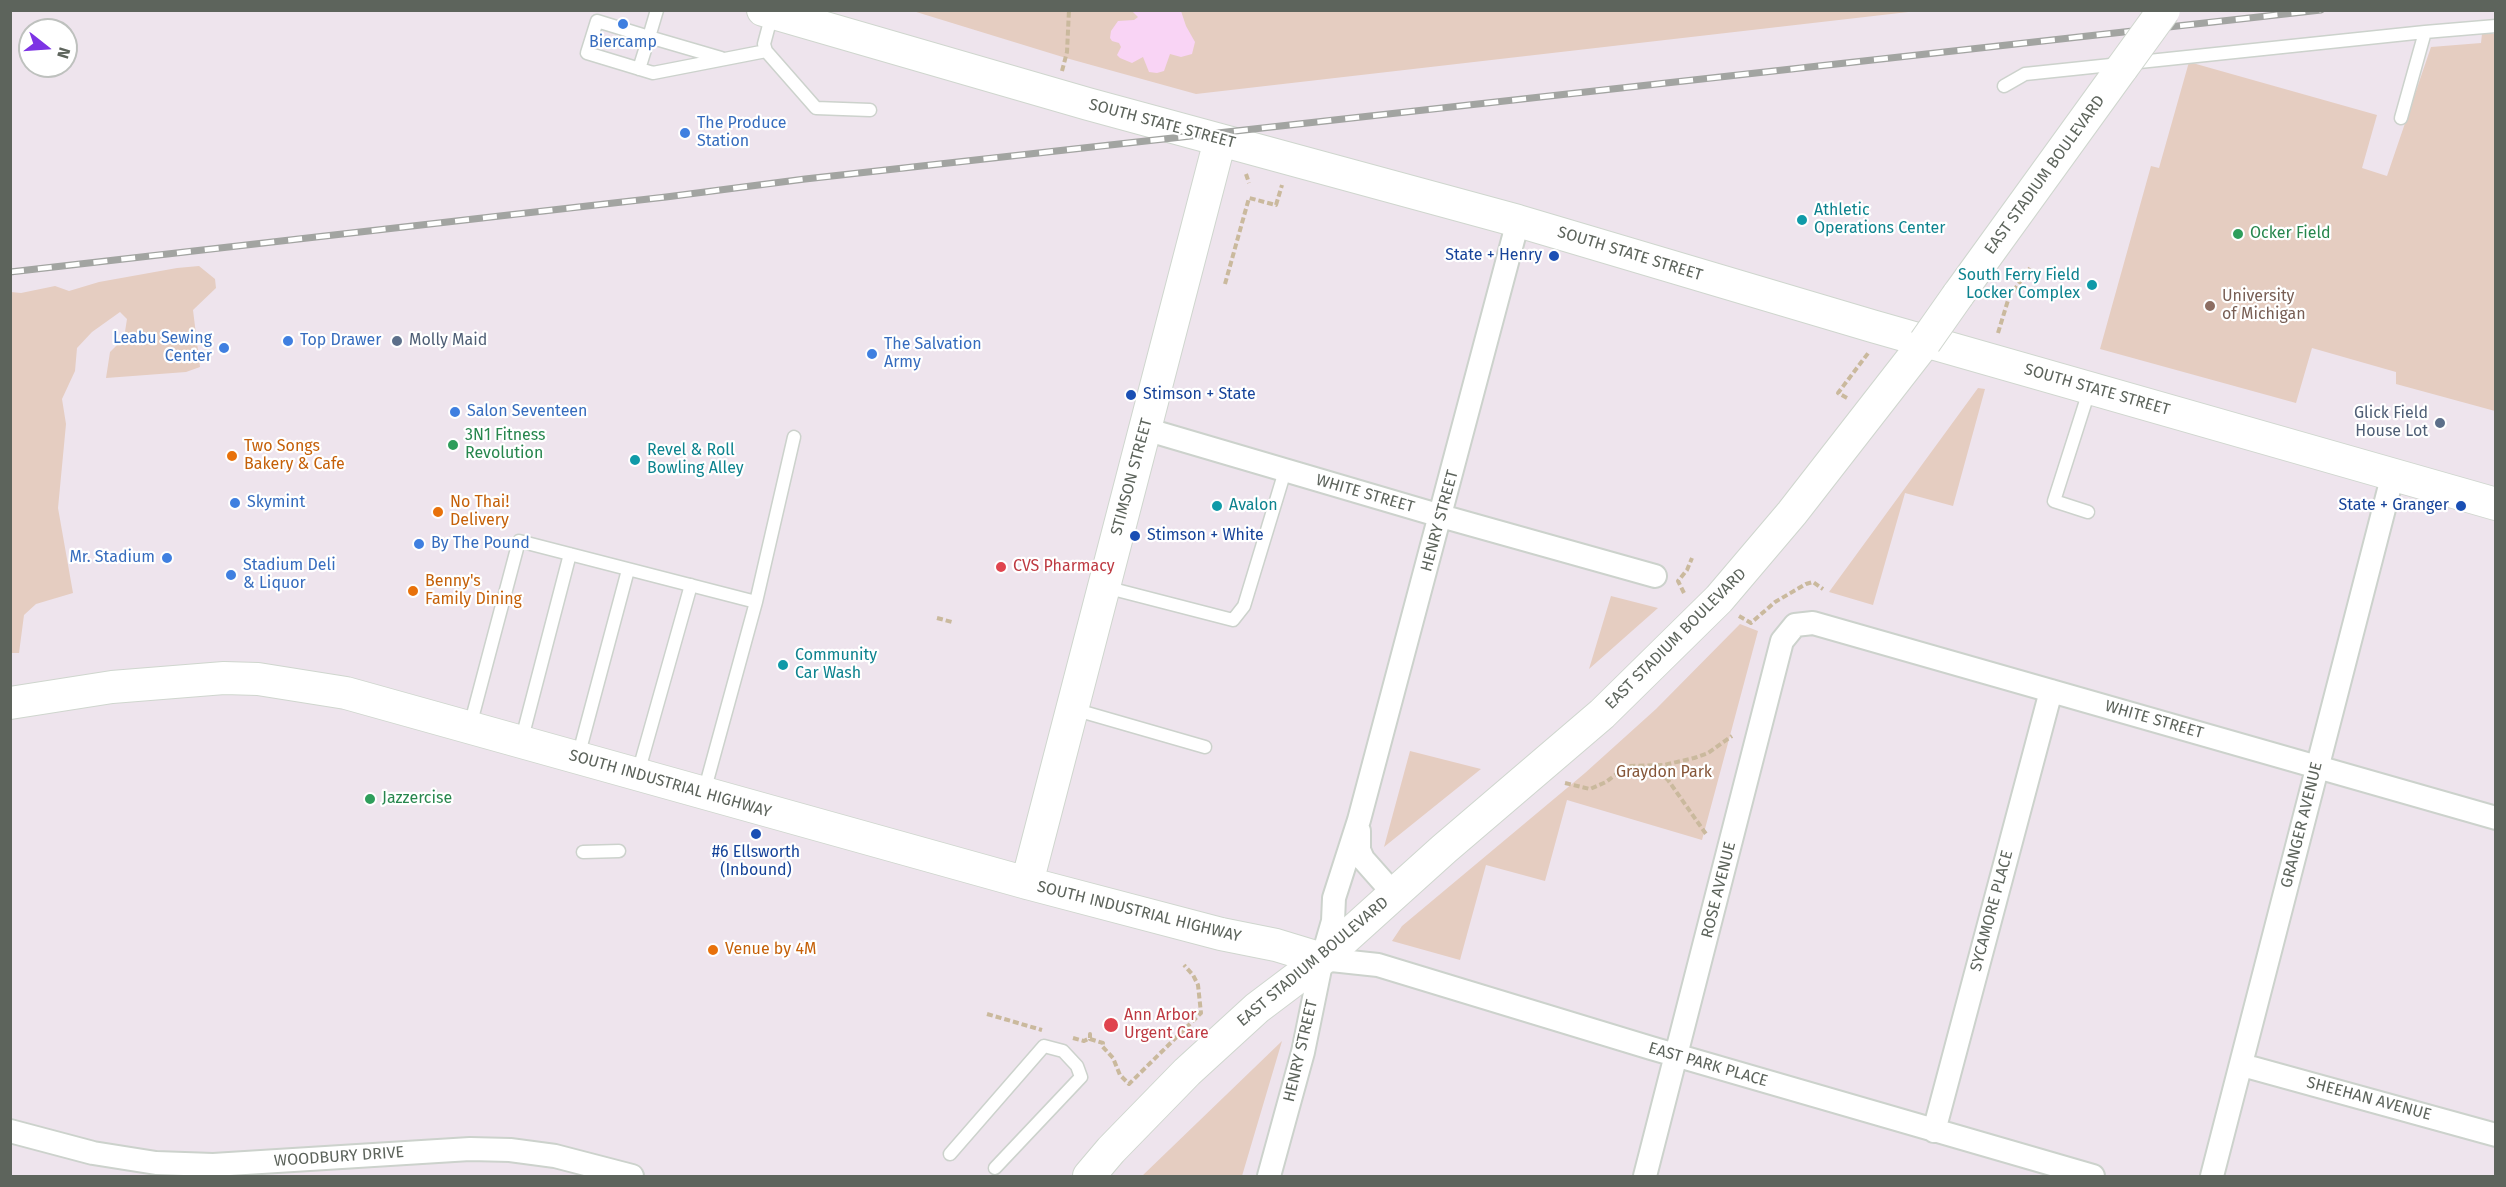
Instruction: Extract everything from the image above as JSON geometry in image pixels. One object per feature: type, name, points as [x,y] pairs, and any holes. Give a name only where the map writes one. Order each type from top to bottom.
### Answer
[{"type":"main road","name":"EAST STADIUM BOULEVARD","points":[[1089,1176],[1186,1072],[1257,1008],[1322,959],[1602,714],[1719,599],[1792,513],[1892,387],[2164,10]]},
{"type":"main road","name":"SOUTH STATE STREET","points":[[768,12],[1220,140],[1518,221],[2496,504]]},
{"type":"main road","name":"STIMSON STREET","points":[[1027,883],[1220,140]]},
{"type":"main road","name":"SOUTH INDUSTRIAL HIGHWAY","points":[[10,703],[112,687],[224,678],[258,678],[346,693],[1027,883],[1221,934],[1276,945],[1322,959]]},
{"type":"street","name":"HENRY STREET","points":[[1269,1176],[1303,1052],[1322,959],[1333,921],[1334,898],[1359,820],[1518,221]]},
{"type":"street","name":"WHITE STREET","points":[[1144,429],[1655,576]]},
{"type":"street","name":"GRANGER AVENUE","points":[[2212,1176],[2393,474]]},
{"type":"street","name":"WHITE STREET","points":[[1813,622],[2496,818]]},
{"type":"street","name":"ROSE AVENUE","points":[[1645,1176],[1782,641],[1795,625],[1813,622]]},
{"type":"street","name":"SYCAMORE PLACE","points":[[1934,1131],[2051,690]]},
{"type":"street","name":"HENRY STREET","points":[[1359,820],[1359,850],[1363,859],[1394,894]]},
{"type":"street","name":"EAST PARK PLACE","points":[[1322,959],[1378,965],[1934,1131],[2093,1176]]},
{"type":"street","name":"SHEEHAN AVENUE","points":[[2241,1065],[2496,1135]]},
{"type":"street","name":"WOODBURY DRIVE","points":[[10,1131],[93,1153],[213,1171],[461,1149],[510,1150],[555,1156],[632,1176]]},
{"type":"lane","points":[[639,69],[657,10]]},
{"type":"lane","points":[[768,12],[764,44],[766,51],[816,108],[870,110]]},
{"type":"lane","points":[[725,59],[597,21],[587,53],[653,73],[725,59],[766,51]]},
{"type":"lane","points":[[2004,86],[2025,74],[2496,26]]},
{"type":"lane","points":[[2401,118],[2425,32]]},
{"type":"lane","points":[[2088,512],[2054,501],[2091,388]]},
{"type":"lane","points":[[704,793],[756,602],[794,437]]},
{"type":"lane","points":[[1104,587],[1233,620],[1244,606],[1285,471]]},
{"type":"lane","points":[[470,727],[519,541],[756,602]]},
{"type":"lane","points":[[520,742],[570,554]]},
{"type":"lane","points":[[578,758],[628,570]]},
{"type":"lane","points":[[637,774],[691,585]]},
{"type":"lane","points":[[1072,709],[1205,747]]},
{"type":"lane","points":[[583,852],[620,850]]},
{"type":"lane","points":[[950,1154],[1044,1046],[1063,1051],[1077,1066],[1081,1077],[995,1168]]},
{"type":"path","points":[[1055,94],[1066,52],[1069,10]]},
{"type":"path","points":[[1246,174],[1249,183]]},
{"type":"path","points":[[1225,284],[1249,198],[1276,205],[1282,184]]},
{"type":"path","points":[[1998,333],[2009,297],[2030,268]]},
{"type":"path","points":[[1847,398],[1839,393],[1869,352]]},
{"type":"path","points":[[1684,592],[1678,581],[1687,570],[1692,558]]},
{"type":"path","points":[[1739,616],[1746,623],[1751,623],[1775,602],[1806,584],[1813,582],[1823,589]]},
{"type":"path","points":[[937,618],[952,622]]},
{"type":"path","points":[[1565,783],[1590,789],[1606,782],[1627,766],[1664,765],[1694,758],[1708,753],[1732,736]]},
{"type":"path","points":[[1649,765],[1668,780],[1706,834]]},
{"type":"path","points":[[1062,1035],[1084,1041],[1089,1038],[1090,1034],[1090,1039],[1103,1043],[1102,1046],[1113,1058],[1120,1076],[1129,1084],[1201,1013],[1198,985],[1184,965]]},
{"type":"path","points":[[987,1014],[1051,1032]]},
{"type":"green space","points":[[913,11],[1917,11],[1196,94],[1066,58]]},
{"type":"green space","points":[[2482,34],[2495,34],[2495,411],[2396,384],[2396,372],[2312,348],[2296,403],[2100,349],[2151,166],[2159,168],[2189,62],[2377,115],[2362,168],[2387,176],[2431,47],[2481,43]]},
{"type":"green space","points":[[199,266],[215,279],[216,288],[193,310],[200,367],[186,372],[106,378],[110,352],[124,338],[127,319],[120,312],[92,332],[77,348],[75,371],[62,399],[66,424],[58,508],[73,593],[36,604],[24,615],[19,653],[11,653],[11,292],[21,293],[55,286],[69,291],[99,282]]},
{"type":"green space","points":[[1978,388],[1985,389],[1953,506],[1905,493],[1873,605],[1829,592]]},
{"type":"green space","points":[[1611,596],[1658,608],[1589,669]]},
{"type":"green space","name":"Graydon Park","points":[[1740,624],[1758,631],[1702,840],[1567,800],[1545,881],[1486,865],[1460,960],[1392,941],[1402,926],[1585,773],[1656,709]]},
{"type":"green space","points":[[1410,751],[1481,769],[1384,847]]},
{"type":"green space","points":[[1282,1041],[1242,1176],[1142,1176]]},
{"type":"sand","points":[[1132,11],[1181,11],[1195,42],[1192,54],[1181,57],[1170,54],[1164,71],[1157,73],[1149,72],[1143,57],[1132,63],[1120,58],[1117,55],[1121,47],[1119,43],[1110,38],[1111,31],[1118,21],[1134,20],[1138,17]]},
{"type":"railway","points":[[10,272],[805,179],[2321,10]]},
{"type":"place","name":"Biercamp","points":[[623,24]]},
{"type":"place","name":"The Produce Station","points":[[685,133]]},
{"type":"place","name":"Athletic Operations Center","points":[[1802,220]]},
{"type":"place","name":"Ocker Field","points":[[2238,234]]},
{"type":"place","name":"State + Henry","points":[[1554,256]]},
{"type":"place","name":"South Ferry Field Locker Complex","points":[[2092,285]]},
{"type":"place","name":"University of Michigan","points":[[2210,306]]},
{"type":"place","name":"Top Drawer","points":[[288,341]]},
{"type":"place","name":"Molly Maid","points":[[397,341]]},
{"type":"place","name":"Leabu Sewing Center","points":[[224,348]]},
{"type":"place","name":"The Salvation Army","points":[[872,354]]},
{"type":"place","name":"Stimson + State","points":[[1131,395]]},
{"type":"place","name":"Salon Seventeen","points":[[455,412]]},
{"type":"place","name":"Glick Field House Lot","points":[[2440,423]]},
{"type":"place","name":"3N1 Fitness Revolution","points":[[453,445]]},
{"type":"place","name":"Two Songs Bakery & Cafe","points":[[232,456]]},
{"type":"place","name":"Revel & Roll Bowling Alley","points":[[635,460]]},
{"type":"place","name":"Skymint","points":[[235,503]]},
{"type":"place","name":"Avalon","points":[[1217,506]]},
{"type":"place","name":"State + Granger","points":[[2461,506]]},
{"type":"place","name":"No Thai! Delivery","points":[[438,512]]},
{"type":"place","name":"Stimson + White","points":[[1135,536]]},
{"type":"place","name":"By The Pound","points":[[419,544]]},
{"type":"place","name":"Mr. Stadium","points":[[167,558]]},
{"type":"place","name":"CVS Pharmacy","points":[[1001,567]]},
{"type":"place","name":"Stadium Deli & Liquor","points":[[231,575]]},
{"type":"place","name":"Benny's Family Dining","points":[[413,591]]},
{"type":"place","name":"Community Car Wash","points":[[783,665]]},
{"type":"place","name":"Jazzercise","points":[[370,799]]},
{"type":"place","name":"#6 Ellsworth (Inbound)","points":[[756,834]]},
{"type":"place","name":"Venue by 4M","points":[[713,950]]},
{"type":"place","name":"Ann Arbor Urgent Care","points":[[1111,1025]]}]
